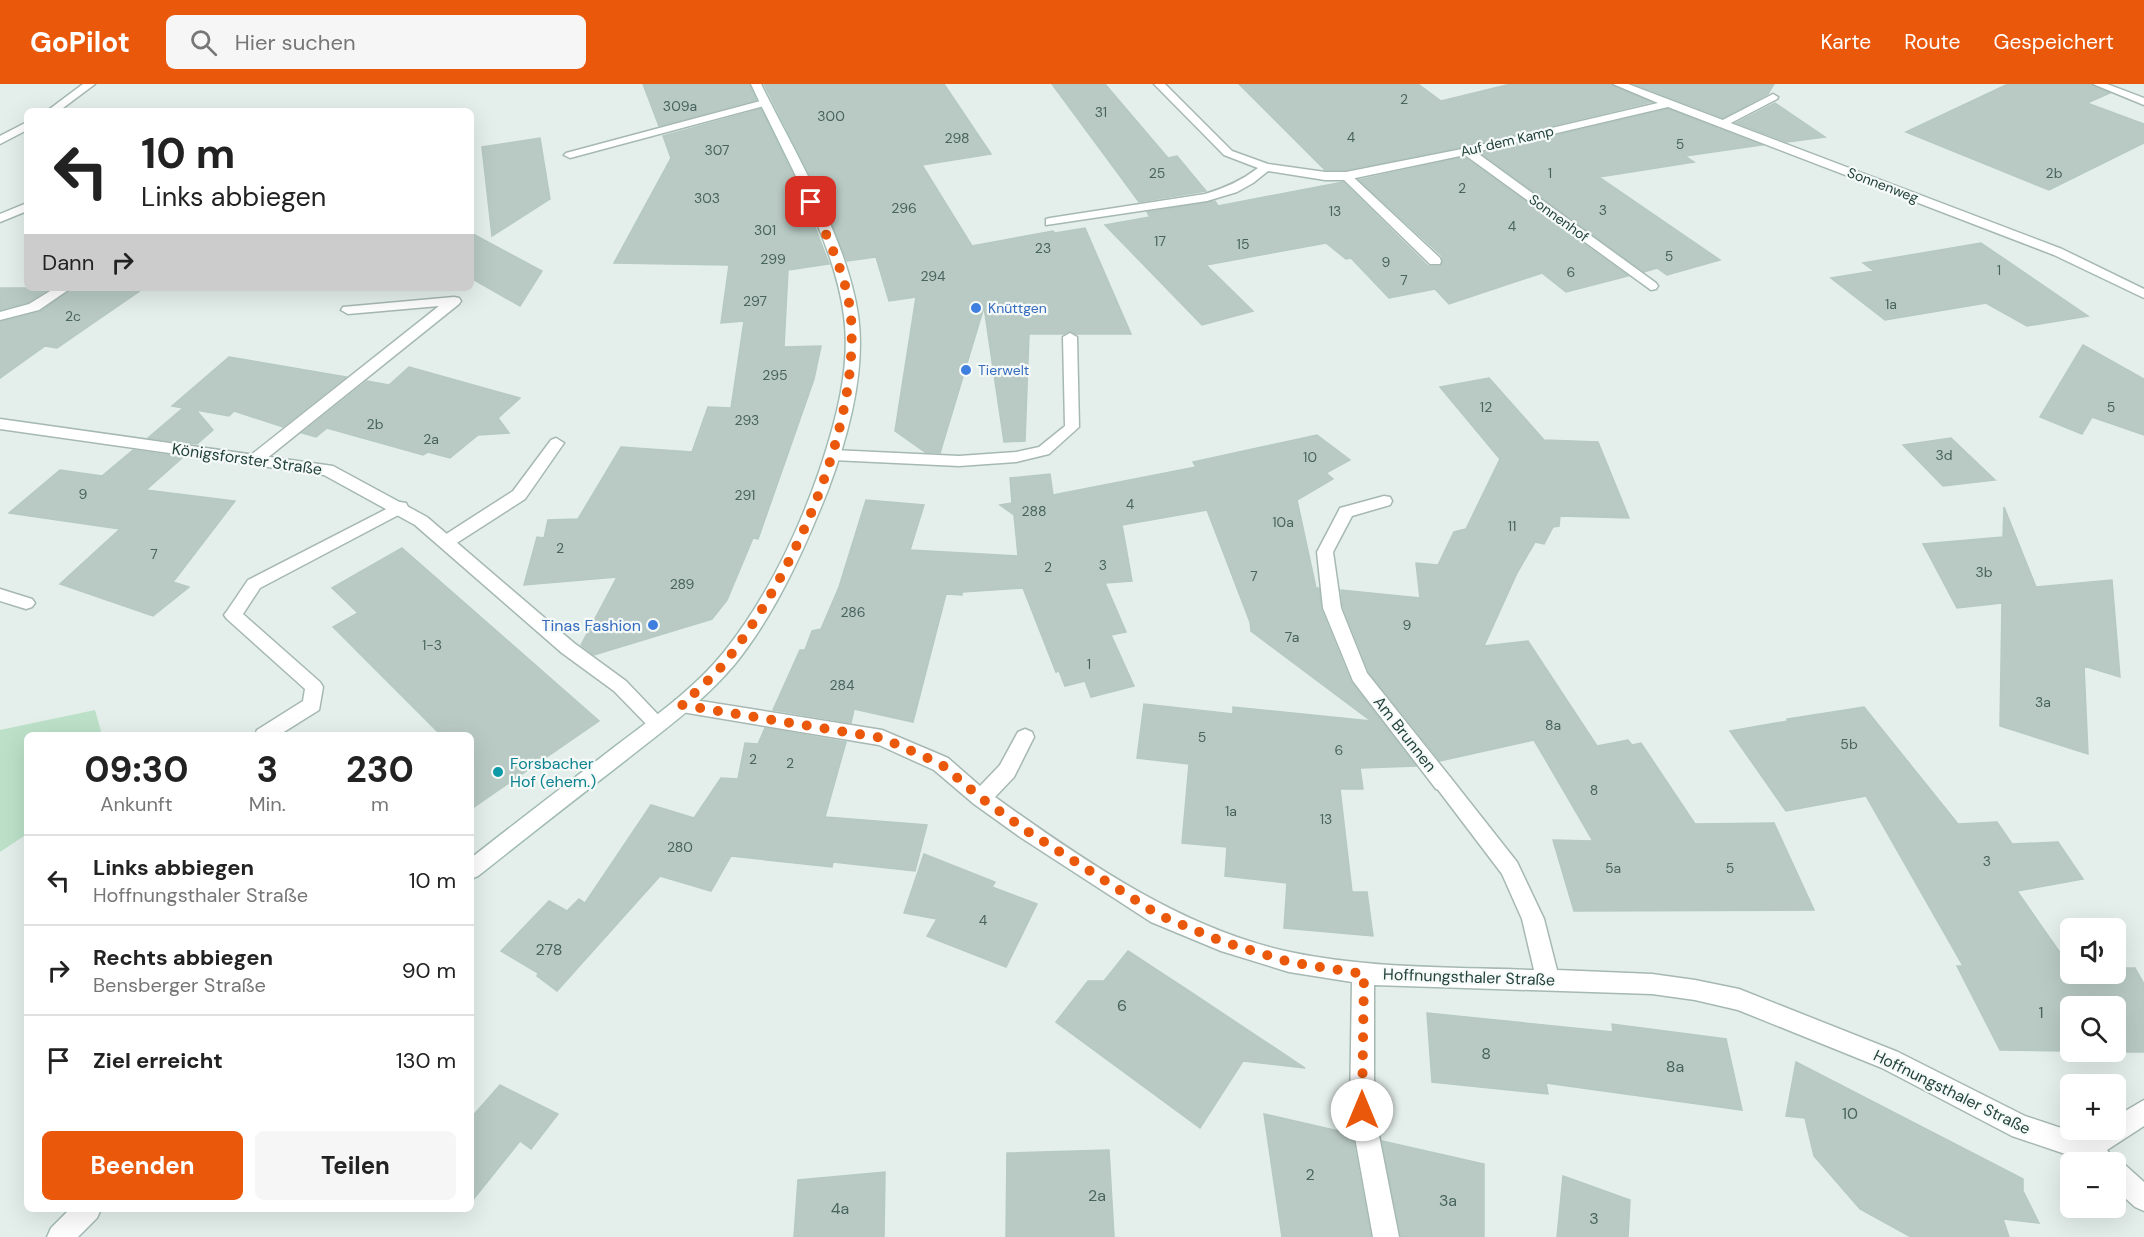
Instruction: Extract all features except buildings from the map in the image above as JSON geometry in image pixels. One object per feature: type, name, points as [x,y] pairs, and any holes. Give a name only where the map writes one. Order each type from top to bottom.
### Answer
[{"type":"street","points":[[56,108],[90,84]]},
{"type":"street","points":[[474,868],[682,705],[730,657],[778,583],[810,516],[832,455],[845,400],[851,357],[851,318],[847,293],[820,222],[756,84]]},
{"type":"street","name":"Auf dem Kamp","points":[[1159,84],[1227,153],[1266,167],[1304,174],[1346,176],[1467,151],[1667,104]]},
{"type":"street","name":"Sonnenweg","points":[[1618,84],[2058,252],[2144,294]]},
{"type":"street","points":[[2098,84],[2144,102]]},
{"type":"street","points":[[1721,124],[1773,97]]},
{"type":"street","points":[[570,155],[764,103]]},
{"type":"street","points":[[0,141],[24,127]]},
{"type":"street","name":"Sonnenhof","points":[[1467,151],[1651,286]]},
{"type":"street","points":[[1050,222],[1208,197],[1241,185],[1266,167]]},
{"type":"street","points":[[1346,176],[1435,261]]},
{"type":"street","points":[[0,218],[24,208]]},
{"type":"street","points":[[0,316],[34,307],[59,291]]},
{"type":"street","points":[[255,459],[454,301],[348,310]]},
{"type":"street","points":[[832,455],[959,461],[1016,457],[1044,451],[1072,427],[1070,337]]},
{"type":"street","name":"Königsforster Straße","points":[[0,424],[328,470],[400,507],[421,521],[568,648],[620,686],[658,724]]},
{"type":"street","points":[[446,542],[519,495],[556,443]]},
{"type":"street","name":"Am Brunnen","points":[[1384,501],[1346,512],[1325,552],[1332,608],[1359,676],[1510,868],[1533,919],[1548,980]]},
{"type":"street","points":[[269,732],[312,705],[314,687],[233,615],[254,584],[400,507]]},
{"type":"street","points":[[0,595],[26,603]]},
{"type":"street","name":"Hoffnungsthaler Straße","points":[[682,705],[882,738],[941,764],[981,798],[1027,831],[1159,915],[1221,941],[1289,962],[1364,974],[1652,984],[1695,990],[1739,1000],[1890,1060],[2021,1127],[2085,1152]]},
{"type":"street","points":[[981,798],[1006,771],[1025,737]]},
{"type":"street","points":[[1364,974],[1362,1110],[1386,1237]]},
{"type":"street","points":[[2099,1152],[2144,1112]]},
{"type":"street","points":[[2126,1182],[2144,1198]]},
{"type":"street","points":[[60,1237],[85,1212]]},
{"type":"green space","points":[[95,710],[101,732],[24,732],[24,836],[0,852],[0,730]]},
{"type":"place","name":"Knüttgen","points":[[976,308]]},
{"type":"place","name":"Tierwelt","points":[[966,370]]},
{"type":"place","name":"Tinas Fashion","points":[[653,625]]},
{"type":"place","name":"Forsbacher Hof (ehem.)","points":[[498,772]]},
{"type":"route","points":[[811,202],[847,293],[851,318],[851,357],[845,400],[832,455],[810,516],[778,583],[730,657],[682,705],[882,738],[941,764],[981,798],[1027,831],[1159,915],[1221,941],[1289,962],[1364,974],[1362,1110]]}]
